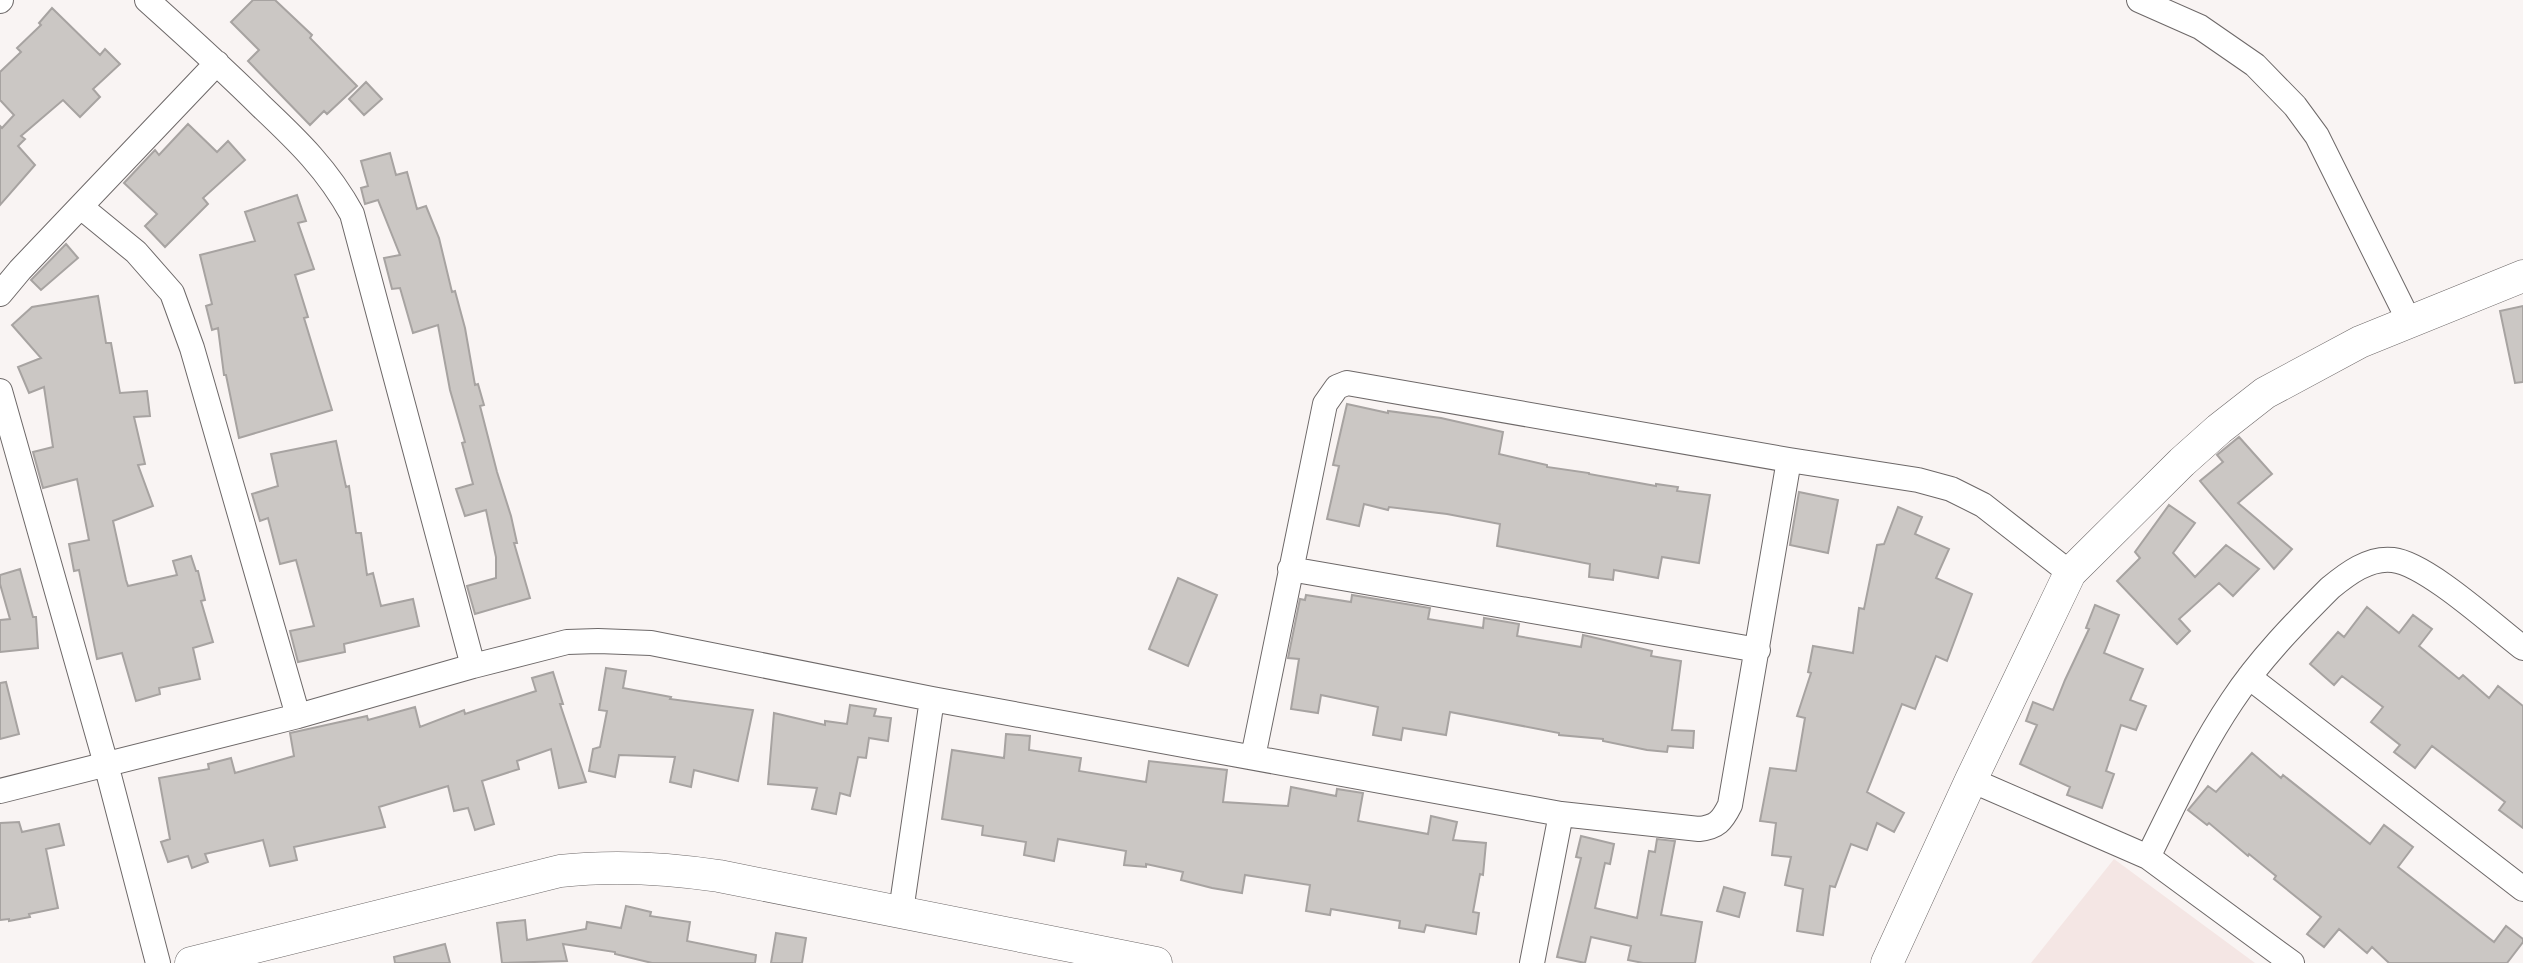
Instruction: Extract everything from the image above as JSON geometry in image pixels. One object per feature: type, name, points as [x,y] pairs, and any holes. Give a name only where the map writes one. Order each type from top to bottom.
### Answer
[{"type":"street","points":[[147,0],[313,156],[338,187],[352,214],[473,666]]},
{"type":"street","points":[[2139,0],[2200,27],[2255,65],[2295,106],[2317,136],[2410,323]]},
{"type":"street","points":[[0,294],[217,63]]},
{"type":"street","points":[[82,207],[136,252],[172,293],[192,348],[298,716]]},
{"type":"street","points":[[1887,963],[2070,573],[2182,462],[2265,393],[2360,342],[2523,276]]},
{"type":"street","points":[[1253,757],[1325,404],[1337,387],[1347,383],[1788,460],[1919,480],[1951,489],[1983,505],[2070,573]]},
{"type":"street","points":[[0,391],[106,764],[158,963]]},
{"type":"street","points":[[0,791],[298,716],[567,642],[651,643],[932,699],[1561,814],[1699,829],[1714,827],[1723,820],[1730,805],[1788,460]]},
{"type":"street","points":[[2148,857],[2230,704],[2249,677],[2306,612],[2345,575],[2363,565],[2391,560],[2407,564],[2435,581],[2523,648]]},
{"type":"street","points":[[1290,569],[1758,650]]},
{"type":"street","points":[[2249,677],[2523,889]]},
{"type":"street","points":[[901,911],[932,699]]},
{"type":"street","points":[[1971,780],[2148,857],[2292,963]]},
{"type":"street","points":[[1532,963],[1561,814]]},
{"type":"street","points":[[191,963],[560,871],[599,867],[680,870],[901,911],[1138,962]]},
{"type":"shaded area","points":[[2114,859],[2255,963],[2031,963]]},
{"type":"building","points":[[253,0],[275,0],[312,35],[310,38],[357,86],[327,114],[324,111],[310,125],[248,61],[259,50],[231,22]]},
{"type":"building","points":[[52,8],[100,55],[105,49],[120,64],[93,89],[100,97],[80,117],[63,100],[21,136],[25,139],[18,146],[35,165],[0,205],[0,126],[2,128],[14,115],[0,100],[0,72],[21,52],[17,48],[41,25],[39,23]]},
{"type":"building","points":[[366,82],[382,99],[364,115],[349,99]]},
{"type":"building","points":[[188,124],[217,152],[228,141],[245,160],[203,198],[208,204],[165,247],[145,226],[157,214],[124,183],[155,150],[159,155]]},
{"type":"building","points":[[390,153],[396,175],[407,172],[417,209],[426,206],[439,238],[452,292],[455,291],[465,328],[475,385],[478,384],[484,405],[480,406],[511,516],[517,543],[514,543],[530,598],[475,614],[467,586],[496,578],[496,557],[486,510],[465,516],[456,489],[473,484],[462,443],[465,442],[450,390],[438,325],[413,333],[400,288],[392,289],[384,258],[400,255],[378,200],[365,204],[361,188],[368,186],[361,161]]},
{"type":"building","points":[[297,195],[306,221],[298,223],[314,269],[295,275],[308,317],[304,318],[332,410],[239,438],[224,375],[218,328],[212,330],[206,306],[212,304],[200,255],[255,241],[245,212]]},
{"type":"building","points":[[66,244],[78,258],[41,290],[31,280]]},
{"type":"building","points":[[98,296],[106,343],[111,343],[120,393],[147,391],[150,416],[134,417],[145,464],[138,465],[153,506],[113,521],[126,580],[128,586],[177,575],[173,561],[191,556],[198,571],[205,600],[201,601],[213,642],[193,648],[200,679],[159,688],[160,694],[136,701],[122,653],[97,659],[79,570],[74,571],[69,544],[89,540],[77,479],[43,488],[33,452],[53,447],[44,387],[29,393],[18,367],[41,358],[12,325],[32,307]]},
{"type":"building","points":[[2523,306],[2523,382],[2515,383],[2500,311]]},
{"type":"building","points":[[1347,404],[1388,413],[1441,418],[1503,432],[1499,454],[1547,467],[1656,486],[1678,487],[1677,491],[1710,495],[1699,563],[1662,557],[1658,578],[1614,570],[1613,580],[1589,577],[1590,564],[1497,546],[1500,524],[1447,514],[1389,507],[1388,510],[1364,504],[1359,526],[1327,519],[1339,466],[1333,465]]},
{"type":"building","points":[[2239,437],[2272,474],[2238,503],[2292,549],[2274,569],[2200,481],[2223,462],[2217,455]]},
{"type":"building","points":[[336,441],[346,487],[349,486],[356,533],[361,533],[367,575],[373,573],[381,606],[413,599],[419,626],[344,644],[345,652],[298,662],[290,631],[314,626],[296,560],[280,564],[268,518],[260,521],[252,494],[278,486],[271,454]]},
{"type":"building","points":[[1799,492],[1838,500],[1828,553],[1790,545]]},
{"type":"building","points":[[2169,505],[2195,523],[2173,553],[2195,577],[2226,545],[2259,569],[2233,596],[2219,583],[2179,619],[2190,631],[2177,644],[2117,581],[2140,558],[2135,552]]},
{"type":"building","points":[[1898,507],[1922,517],[1915,534],[1949,549],[1936,578],[1972,594],[1947,661],[1936,656],[1915,709],[1902,704],[1867,792],[1904,813],[1894,832],[1877,823],[1867,850],[1851,844],[1835,887],[1830,886],[1823,935],[1797,931],[1803,889],[1785,885],[1791,857],[1772,855],[1776,823],[1760,821],[1770,768],[1796,771],[1805,718],[1797,716],[1811,673],[1808,672],[1813,646],[1853,653],[1859,608],[1864,609],[1877,545],[1884,544]]},
{"type":"building","points":[[20,569],[33,617],[36,617],[38,648],[0,652],[0,620],[10,619],[0,575]]},
{"type":"building","points":[[1178,578],[1217,595],[1188,666],[1149,649]]},
{"type":"building","points":[[1306,595],[1351,602],[1352,595],[1430,608],[1428,619],[1483,628],[1484,618],[1519,624],[1517,636],[1581,647],[1583,635],[1652,651],[1651,656],[1681,661],[1672,730],[1694,731],[1693,748],[1668,746],[1667,752],[1647,750],[1603,739],[1559,735],[1450,712],[1446,735],[1403,728],[1401,740],[1373,735],[1378,707],[1321,695],[1318,713],[1291,709],[1299,659],[1288,658],[1300,599],[1305,600]]},
{"type":"building","points":[[2095,605],[2119,615],[2104,653],[2143,669],[2130,700],[2146,706],[2136,730],[2121,725],[2106,771],[2114,774],[2102,808],[2067,795],[2070,787],[2020,764],[2037,725],[2026,721],[2033,702],[2053,710],[2089,629],[2086,628]]},
{"type":"building","points":[[2367,607],[2399,633],[2413,615],[2432,629],[2419,646],[2459,679],[2463,675],[2489,698],[2498,686],[2523,706],[2523,828],[2499,810],[2505,802],[2432,746],[2415,768],[2394,752],[2400,745],[2371,722],[2383,707],[2342,676],[2334,685],[2310,664],[2338,632],[2344,637]]},
{"type":"building","points":[[606,668],[626,671],[623,688],[671,697],[670,699],[753,710],[738,781],[694,770],[691,787],[670,782],[675,757],[619,755],[615,777],[589,771],[593,749],[600,747],[607,711],[599,710]]},
{"type":"building","points":[[553,672],[563,704],[560,704],[586,782],[559,788],[551,749],[517,761],[519,769],[482,781],[494,824],[475,830],[468,808],[454,811],[448,786],[379,807],[385,827],[294,847],[297,860],[270,866],[263,840],[205,854],[208,862],[192,868],[188,856],[168,862],[161,842],[170,839],[159,778],[209,769],[208,764],[231,758],[235,773],[294,756],[290,733],[367,716],[368,720],[415,707],[420,727],[464,710],[465,714],[536,691],[532,678]]},
{"type":"building","points":[[6,682],[19,734],[0,739],[0,683]]},
{"type":"building","points":[[850,705],[876,709],[874,716],[891,718],[888,741],[869,738],[866,758],[858,757],[850,796],[840,793],[836,814],[812,809],[817,788],[768,784],[774,713],[825,725],[825,721],[847,724]]},
{"type":"building","points":[[1006,734],[1030,736],[1029,750],[1081,758],[1079,771],[1146,782],[1149,761],[1227,770],[1223,802],[1288,806],[1291,787],[1336,796],[1337,789],[1363,793],[1358,821],[1428,834],[1431,816],[1457,822],[1453,840],[1486,843],[1483,875],[1480,874],[1473,912],[1479,913],[1476,934],[1426,925],[1424,932],[1399,928],[1400,921],[1331,909],[1330,915],[1306,911],[1310,885],[1245,875],[1242,893],[1212,888],[1181,880],[1183,872],[1146,864],[1146,867],[1124,865],[1126,851],[1058,839],[1054,861],[1024,855],[1026,842],[982,835],[983,826],[942,819],[952,750],[1004,758]]},
{"type":"building","points":[[2252,753],[2370,844],[2384,825],[2413,847],[2398,867],[2494,942],[2506,926],[2523,939],[2523,942],[2507,963],[2389,963],[2372,947],[2367,953],[2339,929],[2324,947],[2307,934],[2321,917],[2274,879],[2276,876],[2249,854],[2248,856],[2209,823],[2207,825],[2188,810],[2208,786],[2216,792]]},
{"type":"building","points":[[19,822],[22,832],[59,824],[64,845],[46,849],[58,908],[29,914],[30,917],[0,920],[0,823]]},
{"type":"building","points":[[1581,836],[1614,844],[1610,864],[1605,863],[1595,908],[1637,918],[1649,851],[1655,852],[1657,839],[1675,841],[1661,915],[1702,922],[1695,963],[1643,963],[1628,960],[1631,946],[1591,937],[1585,963],[1557,957],[1581,858],[1576,857]]},
{"type":"building","points":[[1724,887],[1745,893],[1739,917],[1717,911]]},
{"type":"building","points":[[626,906],[651,912],[650,916],[690,922],[687,941],[756,955],[755,963],[652,963],[615,952],[563,944],[567,961],[502,963],[497,923],[525,920],[527,940],[586,929],[587,922],[621,928]]},
{"type":"building","points":[[776,933],[806,938],[802,963],[771,963]]},
{"type":"building","points":[[445,944],[450,963],[395,963],[394,957]]}]
